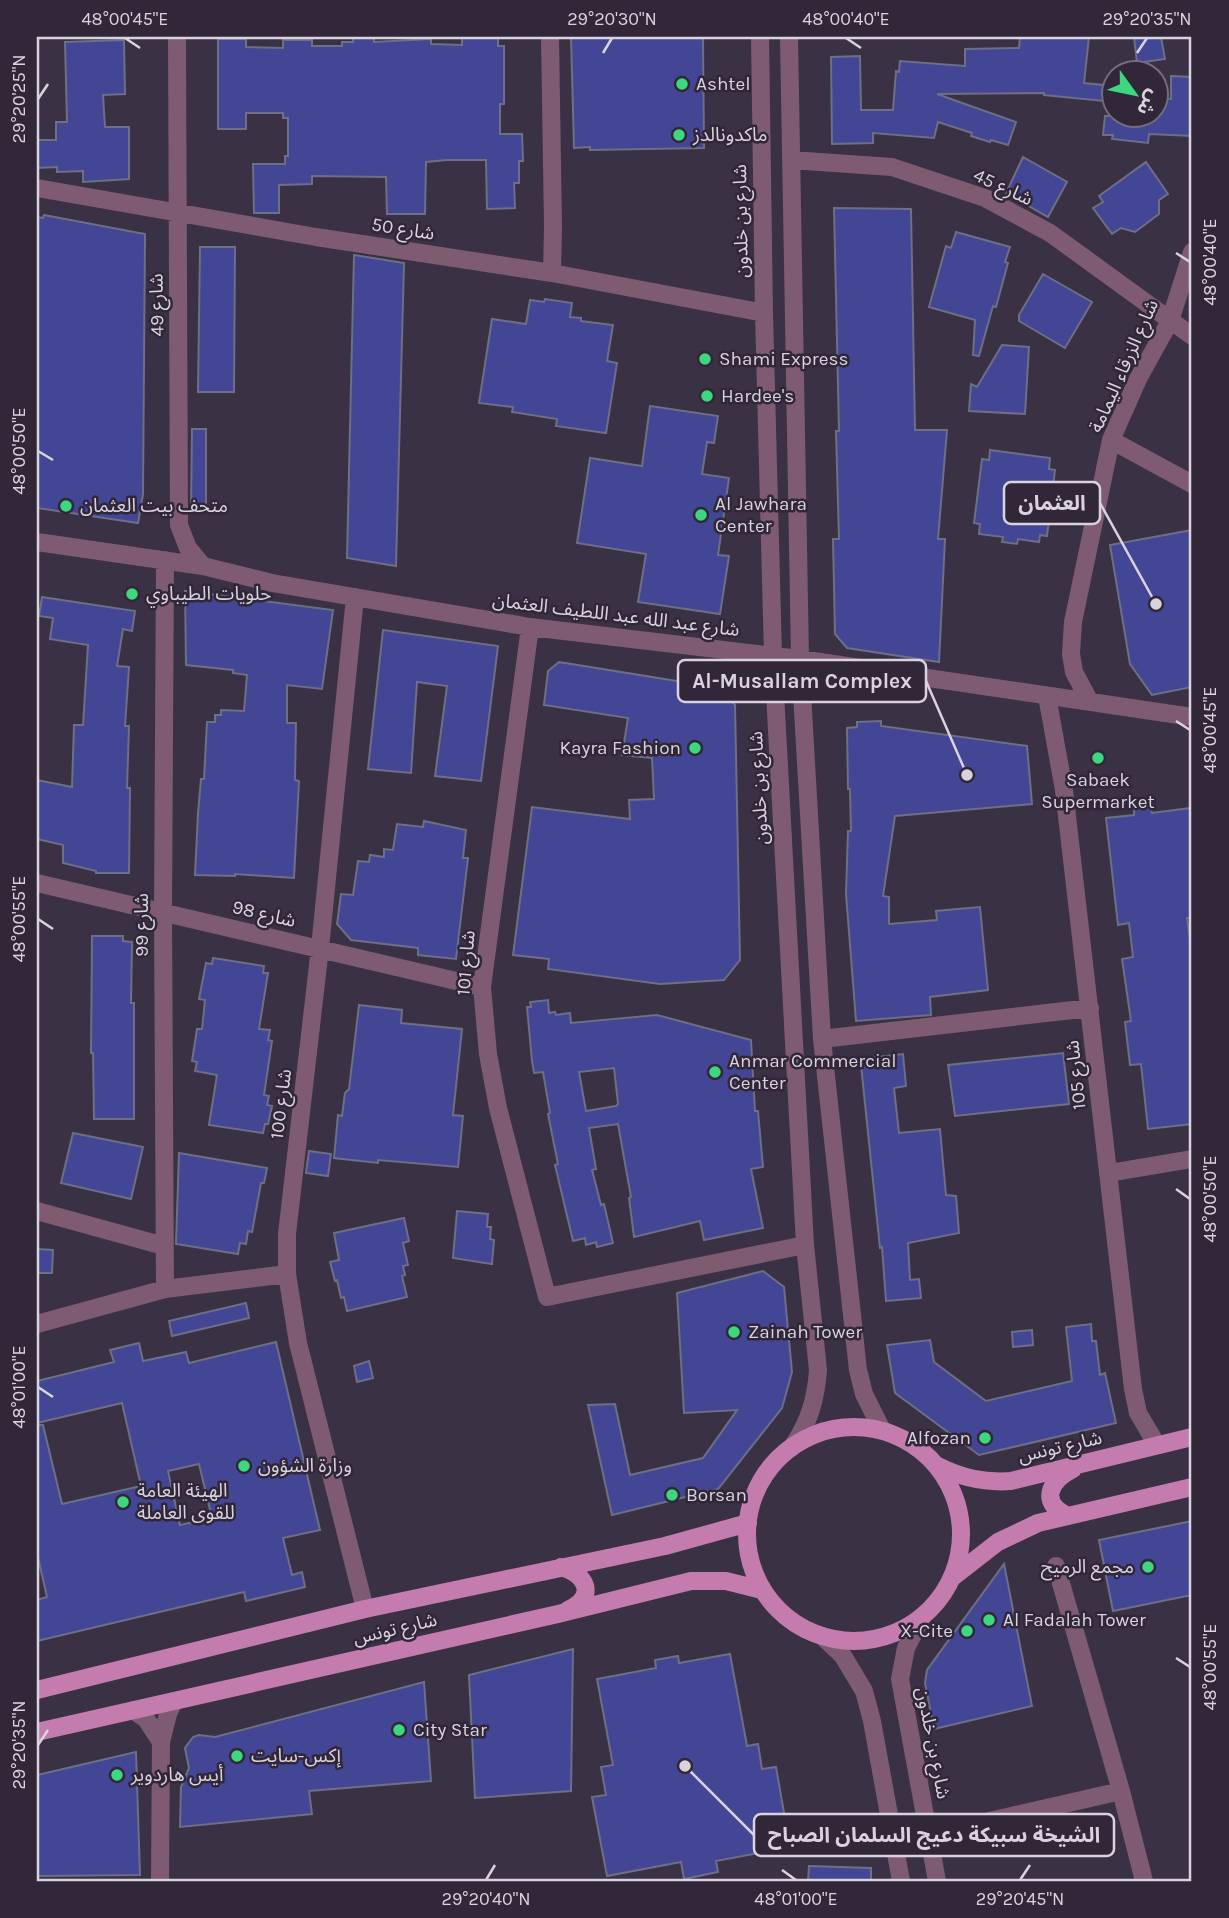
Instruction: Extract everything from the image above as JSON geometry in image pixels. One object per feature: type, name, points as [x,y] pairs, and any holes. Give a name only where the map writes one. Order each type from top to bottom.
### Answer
[{"type":"main road","points":[[850,1427],[882,1430],[907,1440],[924,1452],[949,1482],[961,1519],[962,1539],[953,1577],[940,1599],[922,1617],[904,1629],[885,1637],[853,1641],[822,1636],[787,1618],[762,1590],[750,1557],[748,1522],[753,1500],[763,1479],[777,1460],[792,1447],[829,1430],[850,1427]]},
{"type":"main road","name":"شارع تونس","points":[[938,1466],[963,1477],[996,1482],[1192,1437]]},
{"type":"main road","points":[[1068,1517],[1055,1508],[1050,1498],[1051,1487],[1060,1475],[1086,1463]]},
{"type":"main road","points":[[953,1577],[982,1553],[1038,1523],[1192,1487]]},
{"type":"main road","name":"شارع تونس","points":[[37,1690],[365,1609],[665,1546],[748,1522]]},
{"type":"main road","points":[[558,1614],[581,1603],[585,1594],[581,1577],[574,1571],[561,1567]]},
{"type":"main road","name":"شارع تونس","points":[[37,1732],[558,1614],[691,1581],[726,1581],[762,1590]]},
{"type":"street","name":"شارع 49","points":[[177,37],[179,525],[188,548],[203,566]]},
{"type":"street","points":[[550,37],[552,273]]},
{"type":"street","name":"شارع بن خلدون","points":[[760,37],[773,656],[805,1245],[818,1370],[817,1391],[811,1414],[792,1447]]},
{"type":"street","points":[[789,37],[800,659],[822,1039],[858,1370],[864,1394],[882,1430]]},
{"type":"street","name":"شارع 45","points":[[791,160],[891,167],[985,198],[1050,233],[1192,336]]},
{"type":"street","name":"شارع 50","points":[[37,188],[316,237],[552,273],[764,313]]},
{"type":"street","name":"شارع الزرقاء اليمامة","points":[[1090,702],[1074,672],[1073,622],[1111,440],[1138,379],[1170,321],[1192,252]]},
{"type":"street","points":[[1111,440],[1192,484]]},
{"type":"street","name":"شارع عبد الله عبد اللطيف العثمان","points":[[37,542],[203,566],[272,583],[530,627],[800,659],[1192,717]]},
{"type":"street","name":"شارع 99","points":[[165,560],[165,1289]]},
{"type":"street","name":"شارع 100","points":[[355,597],[288,1234],[287,1274],[298,1343],[365,1609]]},
{"type":"street","name":"شارع 101","points":[[530,627],[482,987],[488,1054],[498,1108],[547,1297],[805,1245]]},
{"type":"street","name":"شارع 105","points":[[1047,696],[1064,790],[1138,1413],[1157,1445]]},
{"type":"street","name":"شارع 98","points":[[37,883],[482,987]]},
{"type":"street","points":[[822,1039],[1090,1009]]},
{"type":"street","points":[[1109,1173],[1192,1159]]},
{"type":"street","points":[[37,1211],[164,1246]]},
{"type":"street","points":[[37,1324],[165,1289],[287,1274]]},
{"type":"street","points":[[1056,1566],[1144,1881]]},
{"type":"street","name":"شارع بن خلدون","points":[[922,1617],[906,1648],[900,1679],[937,1881]]},
{"type":"street","points":[[822,1636],[851,1667],[868,1705],[901,1881]]},
{"type":"street","points":[[160,1881],[161,1742],[174,1701]]},
{"type":"street","points":[[133,1710],[146,1719],[161,1742]]},
{"type":"street","points":[[929,1835],[1121,1791]]},
{"type":"building","points":[[353,37],[374,37],[374,42],[431,39],[431,44],[462,45],[462,38],[498,37],[498,46],[504,46],[504,104],[500,104],[500,134],[522,134],[523,161],[519,161],[519,183],[514,183],[515,208],[487,209],[486,160],[447,160],[426,162],[425,214],[387,214],[386,177],[312,176],[312,184],[279,185],[279,213],[254,213],[253,164],[285,164],[285,156],[288,156],[288,118],[283,118],[283,113],[246,113],[246,129],[218,129],[218,39],[246,39],[246,47],[283,48],[283,40],[312,40],[312,46],[342,46],[342,42],[353,42]]},
{"type":"building","points":[[571,37],[703,37],[704,148],[574,148]]},
{"type":"building","points":[[1020,37],[1089,37],[1084,83],[1100,85],[1100,101],[1044,93],[937,94],[1016,122],[1008,145],[971,136],[972,133],[938,122],[934,138],[873,133],[873,143],[832,144],[831,57],[860,56],[861,110],[893,110],[896,71],[899,72],[900,61],[965,66],[965,49],[1019,48]]},
{"type":"building","points":[[1134,37],[1161,37],[1165,59],[1137,60]]},
{"type":"building","points":[[124,40],[125,94],[103,95],[105,127],[129,127],[129,179],[83,182],[83,171],[57,172],[57,167],[37,168],[37,140],[56,140],[56,122],[67,122],[65,42]]},
{"type":"building","points":[[1171,76],[1192,77],[1192,136],[1149,134],[1148,143],[1112,139],[1113,135],[1103,135],[1104,130],[1170,130]]},
{"type":"building","points":[[1023,157],[1067,182],[1048,217],[1006,193]]},
{"type":"building","points":[[1146,162],[1168,194],[1159,200],[1159,214],[1135,232],[1121,228],[1112,234],[1093,208],[1103,202],[1099,196]]},
{"type":"building","points":[[834,208],[911,209],[915,430],[947,430],[938,539],[945,539],[939,662],[847,648],[835,634],[833,539],[839,539],[836,431],[839,431]]},
{"type":"building","points":[[44,215],[145,234],[143,494],[138,523],[37,508],[37,217],[43,218]]},
{"type":"building","points":[[956,232],[1010,247],[996,307],[993,306],[979,356],[973,355],[975,320],[929,307],[946,246],[951,248]]},
{"type":"building","points":[[200,247],[235,247],[234,392],[198,392]]},
{"type":"building","points":[[354,255],[404,263],[396,566],[347,558]]},
{"type":"building","points":[[1043,274],[1092,302],[1065,348],[1019,321],[1019,315]]},
{"type":"building","points":[[545,299],[572,303],[570,317],[613,325],[607,361],[617,363],[606,433],[556,426],[557,419],[512,412],[513,407],[479,403],[492,319],[526,324],[530,300],[544,302]]},
{"type":"building","points":[[1002,345],[1029,347],[1025,414],[969,411],[971,384],[977,387]]},
{"type":"building","points":[[650,406],[718,416],[714,443],[707,442],[702,474],[729,478],[718,555],[729,556],[720,614],[638,602],[646,554],[577,543],[590,458],[642,466]]},
{"type":"building","points":[[192,429],[206,429],[206,512],[191,512]]},
{"type":"building","points":[[990,450],[1050,458],[1049,469],[1055,470],[1047,536],[1040,535],[1039,542],[1018,539],[1017,544],[1002,542],[1003,537],[979,534],[980,524],[974,523],[982,459],[989,460]]},
{"type":"building","points":[[1192,530],[1192,687],[1152,695],[1130,664],[1110,545]]},
{"type":"building","points":[[185,591],[333,610],[322,689],[287,685],[287,723],[296,723],[295,780],[299,781],[294,878],[235,874],[195,875],[207,722],[215,722],[215,715],[221,715],[221,710],[244,711],[247,675],[233,673],[233,670],[186,665]]},
{"type":"building","points":[[42,597],[135,611],[132,631],[123,629],[117,666],[129,667],[125,726],[129,726],[129,873],[96,873],[63,863],[63,845],[37,839],[37,780],[72,787],[74,725],[83,725],[88,645],[50,639],[53,618],[39,616]]},
{"type":"building","points":[[383,630],[498,646],[481,781],[435,776],[447,686],[417,682],[411,773],[368,769]]},
{"type":"building","points":[[559,662],[720,688],[735,705],[740,960],[724,980],[660,984],[548,969],[549,959],[513,955],[532,807],[630,819],[629,800],[654,799],[652,758],[622,755],[628,718],[544,705],[548,671]]},
{"type":"building","points":[[881,721],[881,726],[1027,746],[1032,804],[895,816],[883,896],[889,897],[889,924],[937,920],[936,911],[980,907],[988,990],[930,997],[931,1015],[856,1021],[846,894],[848,831],[851,831],[847,728],[857,727],[857,722]]},
{"type":"building","points":[[1151,808],[1152,813],[1191,808],[1192,918],[1187,918],[1192,953],[1192,1124],[1148,1129],[1141,1064],[1130,1065],[1125,1022],[1131,1021],[1122,959],[1133,957],[1129,923],[1118,925],[1106,818],[1134,815],[1134,810]]},
{"type":"building","points":[[424,821],[466,830],[463,858],[468,858],[456,959],[418,955],[418,948],[351,940],[337,924],[341,894],[353,895],[358,861],[369,862],[370,855],[384,857],[384,849],[393,850],[397,824],[423,827]]},
{"type":"building","points":[[92,936],[123,936],[123,941],[132,942],[134,1119],[94,1119],[91,1053]]},
{"type":"building","points":[[213,958],[264,966],[263,973],[268,973],[259,1029],[270,1030],[268,1040],[272,1041],[264,1095],[269,1096],[267,1105],[272,1106],[263,1133],[209,1125],[217,1075],[195,1071],[197,1062],[192,1061],[197,1029],[202,1029],[205,1000],[199,999],[206,963],[212,964]]},
{"type":"building","points":[[548,1000],[549,1013],[570,1013],[571,1023],[657,1015],[751,1040],[755,1111],[758,1111],[763,1167],[751,1169],[763,1228],[704,1240],[700,1221],[634,1237],[631,1197],[618,1124],[589,1128],[596,1169],[592,1170],[601,1205],[604,1204],[613,1243],[597,1247],[596,1242],[586,1245],[585,1238],[573,1241],[555,1165],[558,1164],[543,1072],[534,1073],[527,1007],[531,1007],[530,1002]],"holes":[[[614,1068],[618,1104],[586,1111],[579,1072]]]},
{"type":"building","points":[[359,1005],[402,1010],[401,1023],[462,1029],[453,1115],[463,1116],[458,1167],[334,1158],[338,1115],[342,1116],[345,1093],[349,1089]]},
{"type":"building","points":[[1063,1053],[1069,1104],[955,1116],[948,1065]]},
{"type":"building","points":[[903,1054],[906,1086],[894,1088],[899,1133],[940,1129],[946,1195],[956,1196],[959,1233],[908,1243],[910,1280],[919,1279],[921,1298],[886,1301],[861,1065],[868,1058]]},
{"type":"building","points":[[73,1133],[143,1147],[131,1199],[61,1183]]},
{"type":"building","points":[[309,1151],[331,1154],[328,1176],[306,1173]]},
{"type":"building","points":[[179,1153],[267,1168],[264,1183],[261,1183],[252,1232],[248,1231],[246,1244],[240,1243],[238,1254],[176,1244]]},
{"type":"building","points":[[457,1211],[488,1214],[487,1227],[491,1227],[490,1239],[494,1240],[492,1264],[453,1258]]},
{"type":"building","points":[[404,1218],[409,1241],[403,1243],[408,1265],[403,1266],[405,1275],[402,1276],[407,1297],[347,1311],[330,1262],[339,1260],[334,1233]]},
{"type":"building","points":[[37,1249],[53,1250],[52,1273],[37,1273]]},
{"type":"building","points":[[763,1271],[784,1287],[792,1372],[782,1408],[718,1489],[612,1515],[588,1405],[615,1404],[630,1475],[703,1458],[737,1410],[684,1413],[677,1293]]},
{"type":"building","points":[[246,1303],[249,1318],[172,1336],[169,1321]]},
{"type":"building","points":[[1091,1324],[1100,1375],[1105,1373],[1116,1423],[979,1455],[895,1393],[887,1345],[930,1340],[934,1362],[986,1401],[1072,1381],[1066,1327]]},
{"type":"building","points":[[1032,1330],[1033,1345],[1013,1347],[1012,1332]]},
{"type":"building","points":[[276,1342],[320,1530],[283,1538],[292,1575],[302,1572],[305,1587],[246,1601],[244,1592],[37,1641],[37,1600],[47,1597],[37,1553],[37,1425],[43,1425],[62,1504],[141,1486],[122,1403],[37,1423],[37,1381],[114,1362],[110,1350],[139,1343],[143,1361],[186,1352],[189,1363]],"holes":[[[199,1464],[212,1518],[180,1525],[168,1471]]]},
{"type":"building","points":[[369,1361],[373,1378],[357,1382],[354,1366]]},
{"type":"building","name":"مجمع الرميح","points":[[1192,1521],[1192,1595],[1113,1611],[1099,1540]]},
{"type":"building","name":"Al Fadalah Tower","points":[[1004,1564],[1032,1706],[934,1729],[925,1683],[927,1670]]},
{"type":"building","points":[[573,1649],[571,1791],[475,1798],[469,1675]]},
{"type":"building","points":[[730,1654],[747,1746],[758,1744],[762,1769],[776,1767],[790,1847],[716,1861],[718,1872],[684,1879],[681,1862],[607,1876],[592,1797],[606,1795],[601,1767],[613,1765],[597,1679],[656,1668],[655,1660],[678,1656],[679,1663]]},
{"type":"building","points":[[424,1682],[431,1781],[309,1791],[312,1814],[180,1827],[181,1787],[189,1768],[185,1748],[193,1737],[215,1737]]},
{"type":"building","points":[[136,1752],[140,1875],[37,1876],[37,1775]]},
{"type":"building","points":[[809,1866],[871,1868],[871,1881],[808,1881]]},
{"type":"place","name":"Ashtel","points":[[682,84]]},
{"type":"place","name":"ماكدونالدز","points":[[679,135]]},
{"type":"place","name":"Shami Express","points":[[705,359]]},
{"type":"place","name":"Hardee's","points":[[707,396]]},
{"type":"place","name":"متحف بيت العثمان","points":[[66,506]]},
{"type":"place","name":"Al Jawhara Center","points":[[701,515]]},
{"type":"place","name":"حلويات الطيباوي","points":[[132,594]]},
{"type":"place","name":"العثمان","points":[[1156,604]]},
{"type":"place","name":"Kayra Fashion","points":[[695,748]]},
{"type":"place","name":"Sabaek Supermarket","points":[[1098,758]]},
{"type":"place","name":"Al-Musallam Complex","points":[[967,775]]},
{"type":"place","name":"Anmar Commercial Center","points":[[715,1072]]},
{"type":"place","name":"Zainah Tower","points":[[734,1332]]},
{"type":"place","name":"Alfozan","points":[[985,1438]]},
{"type":"place","name":"وزارة الشؤون","points":[[244,1466]]},
{"type":"place","name":"Borsan","points":[[672,1495]]},
{"type":"place","name":"الهيئة العامة للقوى العاملة","points":[[123,1502]]},
{"type":"place","name":"مجمع الرميح","points":[[1148,1567]]},
{"type":"place","name":"Al Fadalah Tower","points":[[989,1620]]},
{"type":"place","name":"X-Cite","points":[[967,1631]]},
{"type":"place","name":"City Star","points":[[399,1730]]},
{"type":"place","name":"إكس-سايت","points":[[237,1756]]},
{"type":"place","name":"الشيخة سبيكة دعيج السلمان الصباح","points":[[685,1766]]},
{"type":"place","name":"أيس هاردوير","points":[[117,1775]]}]
